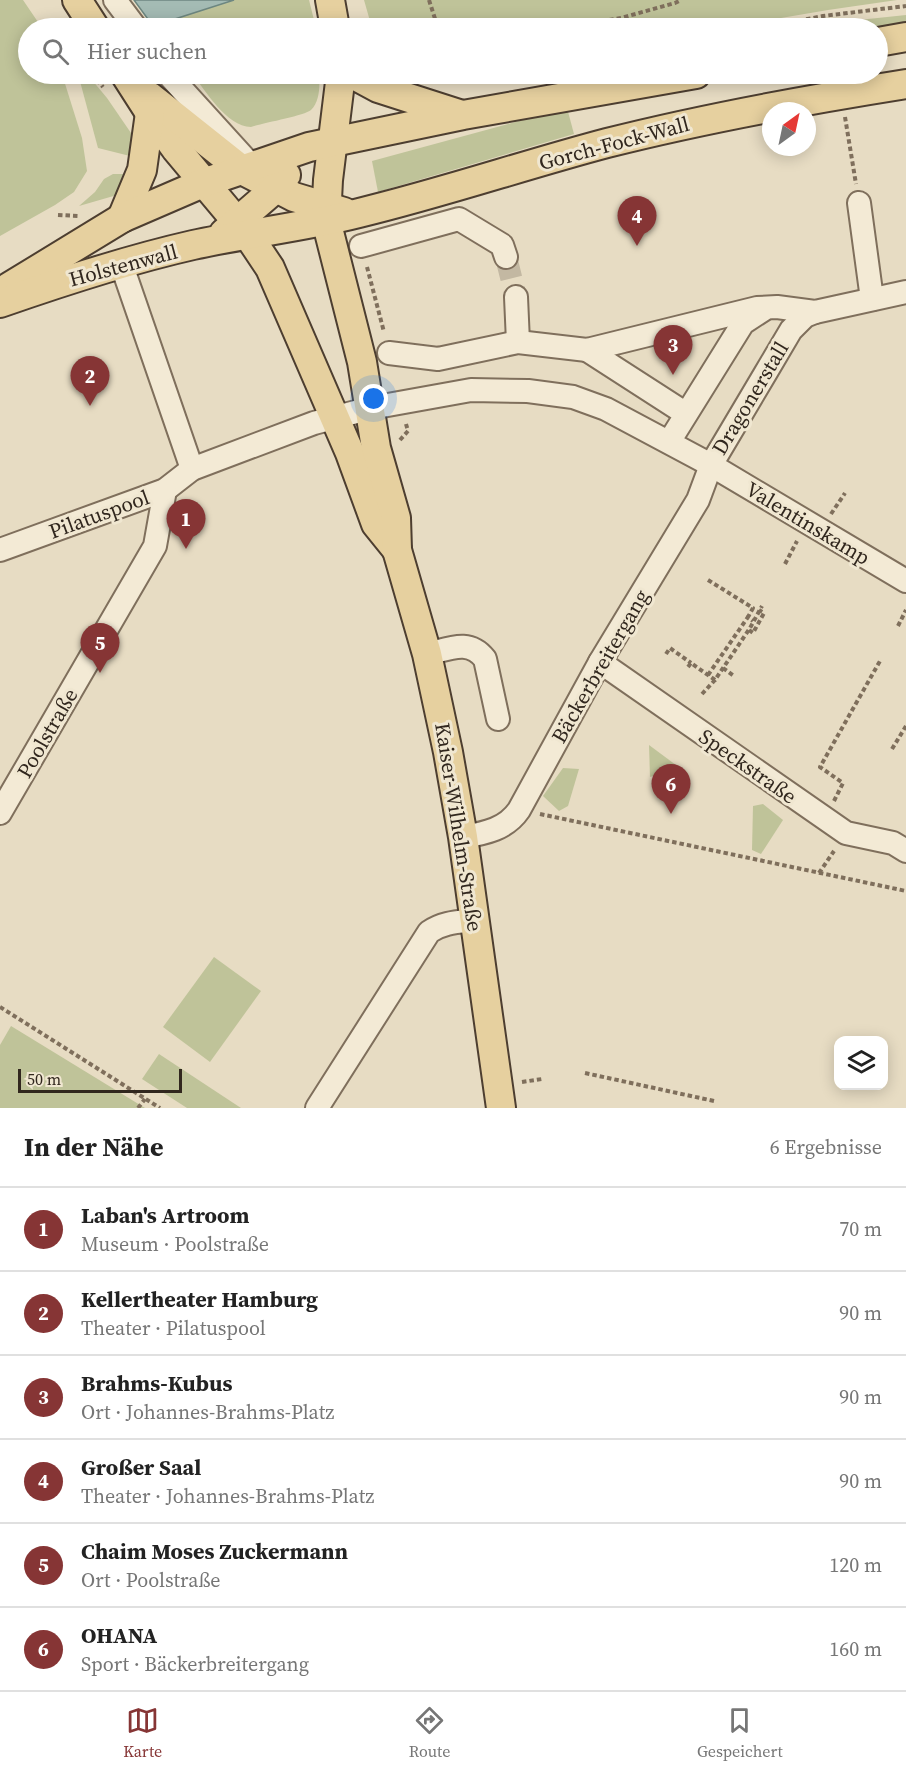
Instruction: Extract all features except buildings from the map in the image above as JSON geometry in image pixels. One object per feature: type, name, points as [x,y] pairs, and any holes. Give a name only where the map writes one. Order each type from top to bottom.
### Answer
[{"type":"main road","points":[[330,0],[333,18]]},
{"type":"main road","points":[[888,40],[906,37]]},
{"type":"main road","points":[[132,84],[200,188],[290,214]]},
{"type":"main road","points":[[137,84],[247,169],[290,214]]},
{"type":"main road","name":"Kaiser-Wilhelm-Straße","points":[[343,84],[333,147],[290,214],[270,268],[335,417],[376,524],[398,550]]},
{"type":"main road","points":[[361,84],[464,115]]},
{"type":"main road","points":[[290,214],[333,147],[464,115],[639,84]]},
{"type":"main road","name":"Gorch-Fock-Wall","points":[[290,214],[695,122],[772,106],[906,84]]},
{"type":"main road","points":[[122,218],[142,170],[150,113]]},
{"type":"main road","name":"Holstenwall","points":[[0,292],[122,218],[247,169],[333,147]]},
{"type":"main road","name":"Holstenwall","points":[[0,303],[121,264],[216,241],[290,214]]},
{"type":"main road","name":"Kaiser-Wilhelm-Straße","points":[[290,214],[334,254],[362,362],[378,454],[396,518],[398,550],[427,654],[448,753],[463,837],[501,1108]]},
{"type":"street","points":[[115,0],[128,18]]},
{"type":"street","points":[[176,84],[247,169]]},
{"type":"street","points":[[859,202],[872,299]]},
{"type":"street","points":[[361,246],[459,219],[502,245],[506,257]]},
{"type":"street","points":[[121,264],[192,469]]},
{"type":"street","points":[[389,353],[438,359],[518,342],[587,350],[757,308],[770,307],[815,312],[906,292]]},
{"type":"street","points":[[516,297],[518,342]]},
{"type":"street","points":[[669,442],[743,323],[770,307]]},
{"type":"street","name":"Dragonerstall","points":[[335,417],[371,408],[471,390],[550,393],[573,397],[598,406],[711,465],[791,330],[805,316],[815,312]]},
{"type":"street","points":[[587,350],[677,408]]},
{"type":"street","name":"Pilatuspool","points":[[0,550],[165,490],[192,469],[335,417]]},
{"type":"street","name":"Valentinskamp","points":[[711,465],[906,581]]},
{"type":"street","name":"Bäckerbreitergang","points":[[463,837],[494,830],[507,824],[519,810],[600,662],[698,500],[711,465]]},
{"type":"street","name":"Poolstraße","points":[[0,813],[155,546],[165,490]]},
{"type":"street","points":[[427,654],[460,646],[479,651],[485,659],[498,719]]},
{"type":"street","name":"Speckstraße","points":[[600,662],[846,833],[893,843],[906,851]]},
{"type":"street","points":[[317,1108],[429,932],[436,926],[446,923],[475,920]]},
{"type":"path","points":[[429,0],[435,18]]},
{"type":"path","points":[[621,18],[681,0]]},
{"type":"path","points":[[812,18],[906,6]]},
{"type":"path","points":[[841,94],[859,202]]},
{"type":"path","points":[[361,246],[389,353]]},
{"type":"path","points":[[707,675],[753,608],[708,580]]},
{"type":"path","points":[[702,694],[715,680],[761,608],[764,613],[753,633],[749,630]]},
{"type":"path","points":[[898,626],[906,610]]},
{"type":"path","points":[[748,617],[753,621]]},
{"type":"path","points":[[666,654],[670,648],[690,665],[715,680]]},
{"type":"path","points":[[825,819],[843,783],[820,767],[880,661]]},
{"type":"path","points":[[723,668],[734,676]]},
{"type":"path","points":[[892,749],[906,726]]},
{"type":"path","points":[[519,810],[906,891]]},
{"type":"path","points":[[819,873],[828,860]]},
{"type":"path","points":[[0,1007],[160,1108]]},
{"type":"path","points":[[585,1073],[714,1101]]},
{"type":"path","points":[[138,1108],[145,1099]]},
{"type":"green space","points":[[0,0],[23,0],[35,18],[18,18],[18,84],[65,84],[82,138],[87,171],[74,192],[0,236]]},
{"type":"green space","points":[[134,0],[309,0],[314,18],[148,18]]},
{"type":"green space","points":[[364,0],[897,0],[781,18],[369,18]]},
{"type":"green space","points":[[906,15],[906,25],[888,27],[888,18],[878,18]]},
{"type":"green space","points":[[81,84],[95,84],[107,98],[131,133],[134,157],[98,148]]},
{"type":"green space","points":[[200,84],[319,84],[319,93],[311,110],[251,127],[233,121]]},
{"type":"green space","points":[[567,108],[574,134],[378,192],[372,161]]},
{"type":"green space","points":[[113,174],[130,174],[117,195],[79,206],[95,192],[104,179]]},
{"type":"green space","points":[[649,745],[680,768],[650,777]]},
{"type":"green space","points":[[563,768],[579,769],[568,806],[559,811],[543,796]]},
{"type":"green space","points":[[763,804],[783,820],[761,854],[752,850],[753,806]]},
{"type":"green space","points":[[214,957],[261,991],[210,1062],[163,1027]]},
{"type":"green space","points":[[11,1026],[145,1108],[0,1108],[0,1045]]},
{"type":"green space","points":[[159,1054],[241,1108],[187,1108],[142,1079]]},
{"type":"water","points":[[134,0],[234,0],[178,18],[147,18]]},
{"type":"tunnel","points":[[506,257],[516,297]]},
{"type":"place","name":"Großer Saal","points":[[637,246]]},
{"type":"place","name":"Brahms-Kubus","points":[[673,375]]},
{"type":"place","name":"Kellertheater Hamburg","points":[[90,406]]},
{"type":"place","name":"Laban's Artroom","points":[[186,549]]},
{"type":"place","name":"Chaim Moses Zuckermann","points":[[100,673]]},
{"type":"place","name":"OHANA","points":[[671,814]]}]
